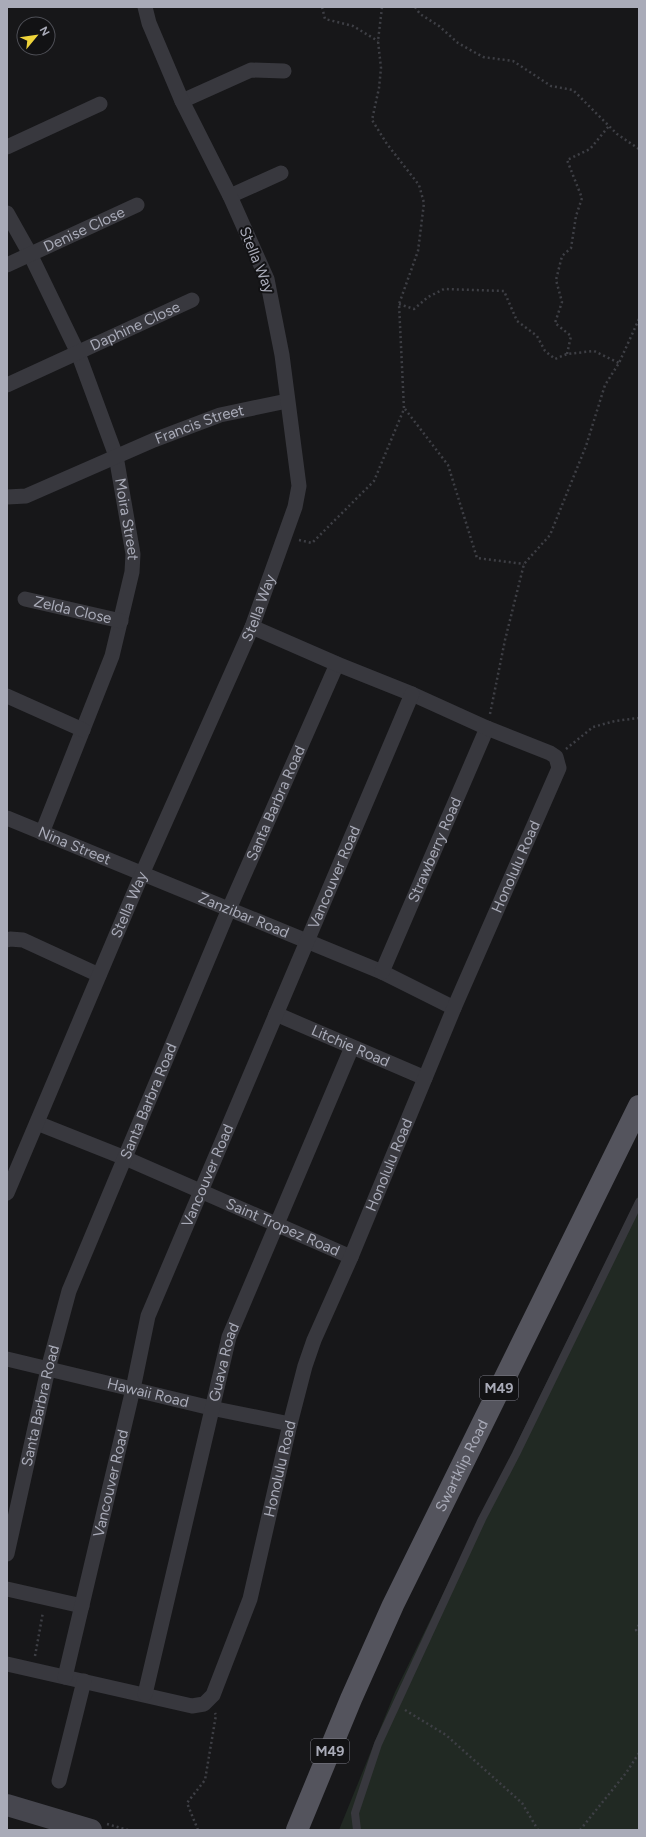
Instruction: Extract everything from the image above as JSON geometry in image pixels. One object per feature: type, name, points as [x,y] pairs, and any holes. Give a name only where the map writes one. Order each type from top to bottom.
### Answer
[{"type":"main road","name":"Swartklip Road","points":[[297,1830],[351,1699],[393,1605],[639,1106]]},
{"type":"street","name":"Stella Way","points":[[7,1193],[142,874],[252,627],[295,507],[299,486],[298,469],[287,401],[282,356],[271,290],[230,196],[182,101],[149,23],[144,7]]},
{"type":"street","points":[[182,101],[251,70],[284,71]]},
{"type":"street","points":[[7,147],[100,104]]},
{"type":"street","points":[[230,196],[281,173]]},
{"type":"street","name":"Denise Close","points":[[7,265],[137,205]]},
{"type":"street","name":"Moira Street","points":[[7,213],[30,254],[78,353],[116,456],[133,554],[132,572],[121,621],[105,676],[42,832]]},
{"type":"street","name":"Daphine Close","points":[[7,385],[192,300]]},
{"type":"street","name":"Francis Street","points":[[7,497],[26,496],[116,456],[220,415],[287,401]]},
{"type":"street","name":"Zelda Close","points":[[24,599],[121,621]]},
{"type":"street","points":[[252,627],[337,664],[412,694],[487,728],[550,753],[556,757]]},
{"type":"street","name":"Santa Barbra Road","points":[[7,1554],[48,1369],[69,1291],[229,909],[337,664]]},
{"type":"street","name":"Vancouver Road","points":[[65,1677],[148,1316],[412,694]]},
{"type":"street","points":[[7,696],[84,730]]},
{"type":"street","name":"Strawberry Road","points":[[382,972],[487,728]]},
{"type":"street","name":"Honolulu Road","points":[[207,1702],[213,1694],[250,1599],[290,1424],[312,1347],[351,1257],[424,1078],[559,768],[556,757]]},
{"type":"street","name":"Nina Street","points":[[7,818],[142,874]]},
{"type":"street","name":"Zanzibar Road","points":[[142,874],[382,972],[454,1008]]},
{"type":"street","points":[[7,940],[23,940],[99,975]]},
{"type":"street","name":"Litchie Road","points":[[276,1014],[424,1078]]},
{"type":"street","name":"Guava Road","points":[[145,1694],[211,1408],[229,1337],[352,1047]]},
{"type":"street","name":"Saint Tropez Road","points":[[37,1123],[125,1158],[351,1257]]},
{"type":"street","name":"Hawaii Road","points":[[7,1359],[211,1408],[290,1424]]},
{"type":"street","points":[[7,1589],[82,1606]]},
{"type":"street","points":[[7,1664],[145,1694],[192,1706],[207,1702]]},
{"type":"street","points":[[59,1781],[84,1681]]},
{"type":"street","points":[[7,1806],[91,1830]]},
{"type":"lane","points":[[357,1830],[355,1813],[378,1744],[482,1519],[516,1454],[639,1202]]},
{"type":"path","points":[[322,7],[325,18],[353,26],[378,41]]},
{"type":"path","points":[[285,537],[312,543],[374,481],[404,409],[399,304],[418,251],[424,203],[419,185],[387,144],[372,120],[379,88],[381,68],[378,41],[382,7]]},
{"type":"path","points":[[415,7],[420,14],[439,26],[458,43],[483,57],[513,61],[551,86],[573,90],[617,134],[639,149]]},
{"type":"path","points":[[567,354],[571,336],[555,323],[562,302],[556,280],[562,256],[571,248],[576,216],[582,198],[567,160],[590,149],[609,126]]},
{"type":"path","points":[[399,304],[414,309],[428,297],[444,289],[504,291],[517,321],[537,336],[544,351],[555,359],[567,354],[594,351],[619,363]]},
{"type":"path","points":[[487,728],[505,640],[524,564],[550,535],[586,446],[605,385],[619,363],[639,319]]},
{"type":"path","points":[[404,409],[448,465],[477,558],[524,564]]},
{"type":"path","points":[[556,757],[593,726],[639,718]]},
{"type":"path","points":[[32,1670],[46,1598]]},
{"type":"path","points":[[639,1625],[636,1630],[639,1634]]},
{"type":"path","points":[[198,1830],[187,1803],[205,1780],[216,1715],[207,1702]]},
{"type":"path","points":[[396,1705],[446,1735],[522,1803],[538,1830]]},
{"type":"path","points":[[580,1830],[626,1773],[639,1753]]},
{"type":"shaded area","points":[[639,1194],[639,1830],[339,1830],[395,1692]]}]
